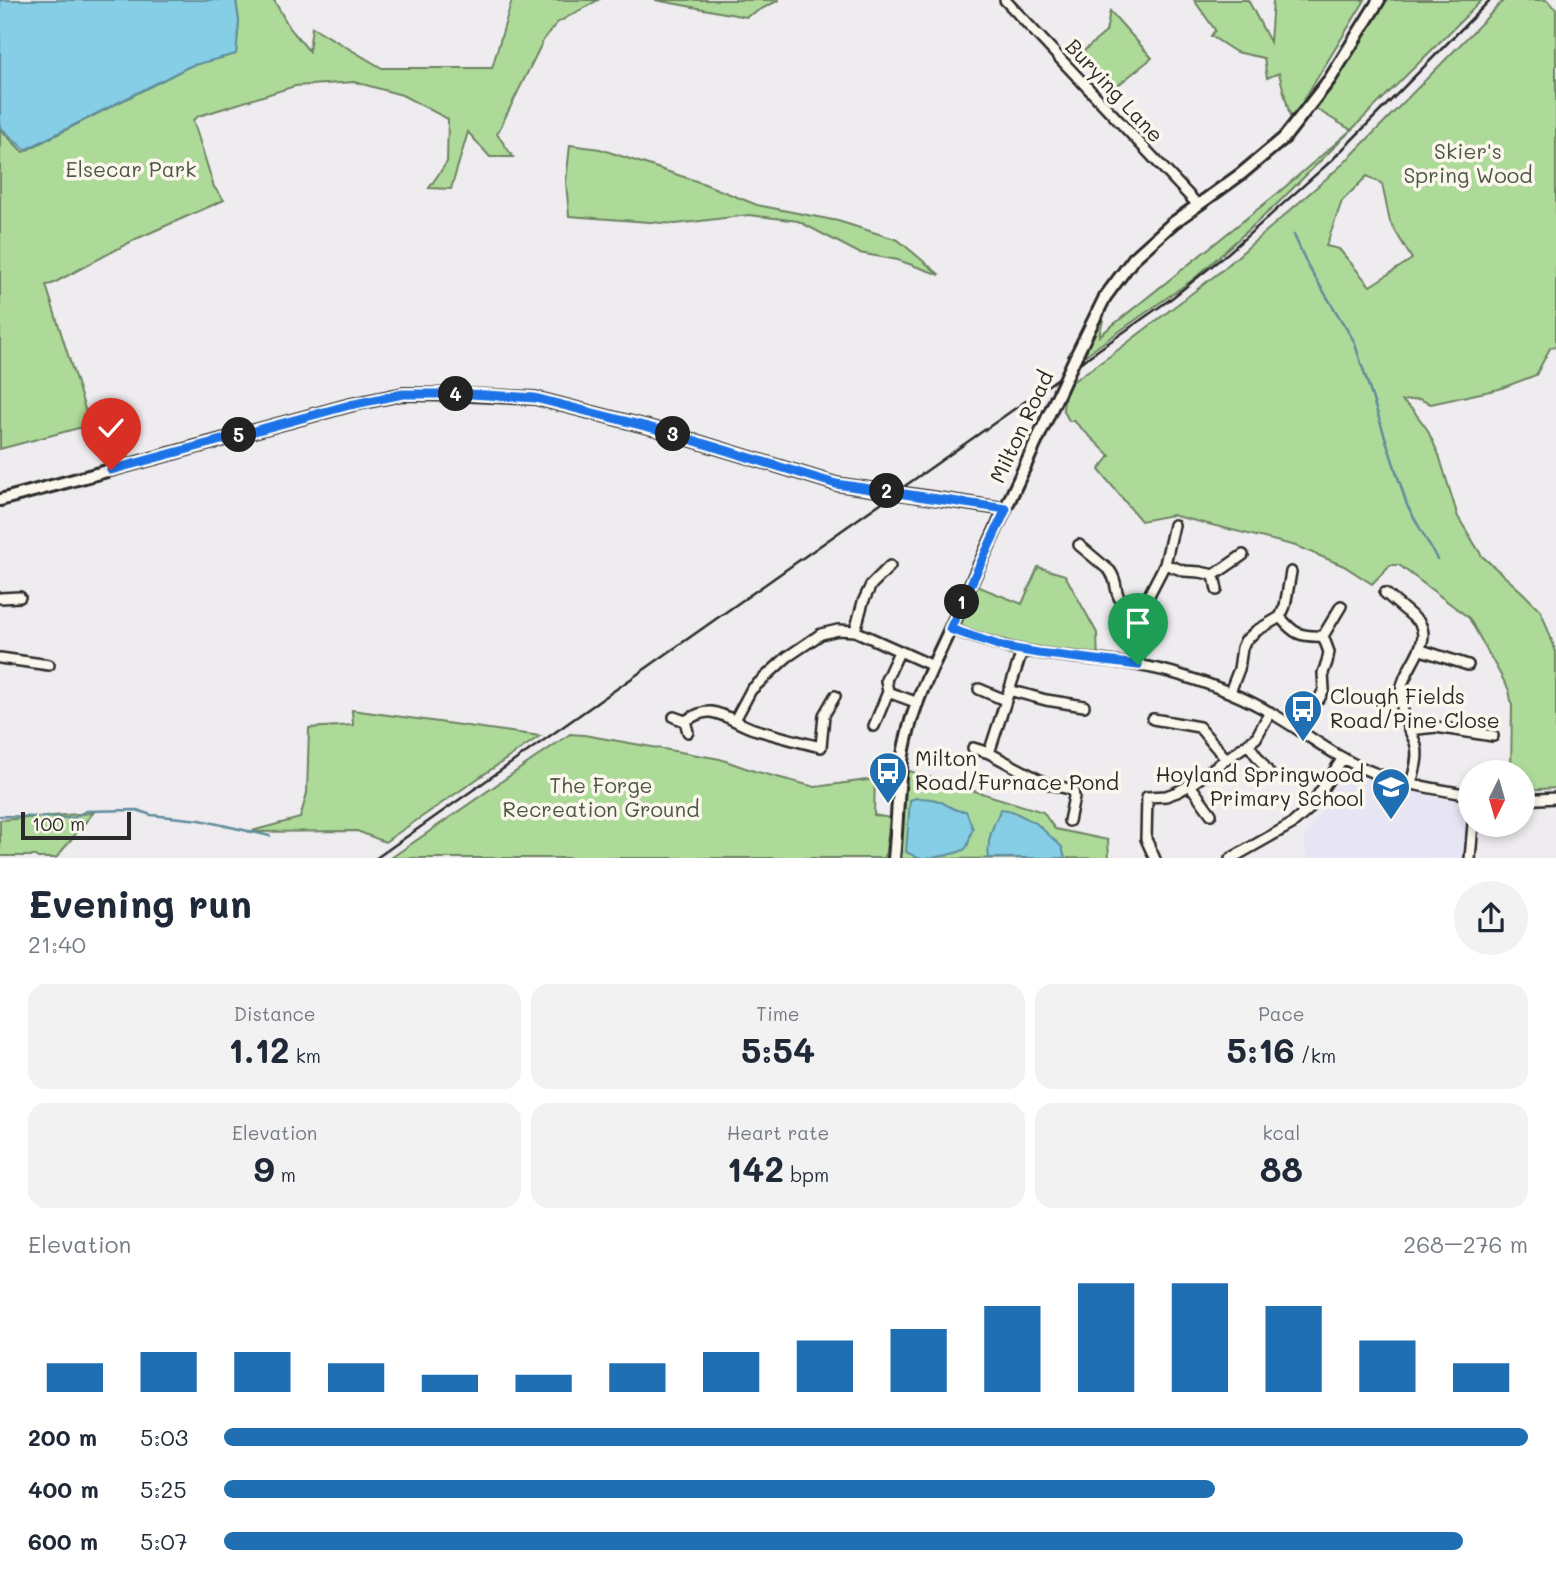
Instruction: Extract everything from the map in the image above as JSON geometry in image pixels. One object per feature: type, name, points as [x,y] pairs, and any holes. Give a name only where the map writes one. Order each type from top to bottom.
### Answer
[{"type":"street","name":"Burying Lane","points":[[1005,0],[1198,205]]},
{"type":"street","name":"Milton Road","points":[[894,858],[905,747],[918,702],[1105,297],[1134,258],[1173,223],[1241,174],[1284,138],[1330,79],[1379,0]]},
{"type":"street","points":[[0,500],[350,405],[403,394],[470,394],[535,398],[656,429],[836,484],[1006,509]]},
{"type":"street","points":[[1138,665],[1143,612],[1165,564],[1174,525]]},
{"type":"street","points":[[1079,545],[1114,576],[1121,603],[1143,612]]},
{"type":"street","points":[[1165,564],[1184,571],[1214,575],[1243,555]]},
{"type":"street","points":[[855,631],[871,584],[890,566]]},
{"type":"street","points":[[1230,692],[1239,669],[1245,641],[1280,617],[1285,606],[1291,572]]},
{"type":"street","points":[[1214,575],[1217,590]]},
{"type":"street","points":[[1385,593],[1423,628],[1421,650],[1409,667],[1400,694],[1409,730],[1417,748],[1412,784]]},
{"type":"street","points":[[0,598],[20,597]]},
{"type":"street","points":[[1323,636],[1340,606]]},
{"type":"street","points":[[1280,617],[1287,626],[1301,635],[1323,636]]},
{"type":"street","points":[[950,629],[1004,647],[1138,665],[1181,675],[1230,692],[1270,712],[1343,758],[1371,772],[1412,784],[1458,793]]},
{"type":"street","points":[[735,720],[751,690],[787,657],[821,634],[838,630],[855,631],[933,666]]},
{"type":"street","points":[[1319,699],[1324,690],[1323,673],[1329,652],[1323,636]]},
{"type":"street","points":[[989,753],[1022,650]]},
{"type":"street","points":[[1421,650],[1468,665]]},
{"type":"street","points":[[874,726],[888,692],[886,680],[899,652]]},
{"type":"street","points":[[0,659],[49,665]]},
{"type":"street","points":[[979,690],[1005,700]]},
{"type":"street","points":[[1009,690],[1084,706]]},
{"type":"street","points":[[888,692],[918,702]]},
{"type":"street","points":[[685,721],[709,711],[755,730],[821,747],[824,715],[835,696]]},
{"type":"street","points":[[1155,858],[1146,839],[1147,797],[1166,796],[1190,785],[1256,737],[1270,712]]},
{"type":"street","points":[[674,717],[685,721]]},
{"type":"street","points":[[1153,719],[1199,727],[1226,759]]},
{"type":"street","points":[[685,721],[688,732]]},
{"type":"street","points":[[1409,730],[1436,727],[1493,736]]},
{"type":"street","points":[[1248,744],[1269,774]]},
{"type":"street","points":[[973,748],[989,753],[1045,783],[1073,790],[1069,821]]},
{"type":"street","points":[[1232,858],[1292,824],[1308,810],[1343,758]]},
{"type":"street","points":[[1190,785],[1211,814]]},
{"type":"street","points":[[1535,799],[1556,798]]},
{"type":"street","points":[[1470,858],[1472,837]]},
{"type":"shaded area","name":"Hoyland Springwood Primary School","points":[[1347,767],[1384,783],[1458,801],[1458,837],[1466,837],[1464,858],[1306,858],[1305,837]]},
{"type":"green space","name":"Elsecar Park","points":[[236,0],[274,0],[289,27],[309,51],[312,27],[382,68],[492,68],[512,0],[598,0],[557,23],[544,39],[497,134],[513,157],[490,157],[468,132],[451,189],[429,188],[447,162],[448,119],[402,95],[355,82],[295,86],[193,120],[214,187],[224,200],[136,239],[46,285],[90,425],[0,449],[0,129],[23,152],[190,66],[236,54],[239,22]]},
{"type":"green space","points":[[655,0],[779,0],[746,17]]},
{"type":"green space","points":[[1194,0],[1248,0],[1270,42],[1273,0],[1365,0],[1297,111],[1290,116],[1279,73],[1267,78],[1264,58],[1236,52],[1211,36],[1215,30]]},
{"type":"green space","points":[[1382,0],[1482,0],[1276,205],[1195,278],[1080,359],[1106,308],[1099,336],[1278,193],[1351,130],[1316,109]]},
{"type":"green space","name":"Skier's Spring Wood","points":[[1504,0],[1547,0],[1556,9],[1556,346],[1550,348],[1536,375],[1499,389],[1431,404],[1419,399],[1402,401],[1413,410],[1427,429],[1439,455],[1458,517],[1482,556],[1541,611],[1556,652],[1556,788],[1535,789],[1535,760],[1511,760],[1512,706],[1509,690],[1469,618],[1399,565],[1390,565],[1372,584],[1344,566],[1296,546],[1172,515],[1141,521],[1099,470],[1110,456],[1074,421],[1069,421],[1063,409],[1066,386],[1110,356],[1221,271],[1344,163]],"holes":[[[1367,176],[1382,184],[1390,222],[1412,259],[1370,286],[1339,249],[1326,246],[1342,201]]]},
{"type":"green space","points":[[1110,11],[1152,58],[1108,93],[1080,54],[1106,32]]},
{"type":"green space","points":[[570,145],[600,149],[702,183],[757,205],[838,221],[898,240],[940,275],[898,260],[859,253],[798,221],[749,215],[676,224],[569,216],[566,182]]},
{"type":"green space","points":[[1038,567],[1065,575],[1097,633],[1098,662],[1009,655],[957,635],[977,586],[1022,604]]},
{"type":"green space","points":[[352,710],[540,736],[385,842],[357,831],[248,832],[300,818],[307,793],[309,728],[353,725]]},
{"type":"green space","name":"The Forge Recreation Ground","points":[[570,734],[720,759],[815,787],[875,779],[874,815],[890,818],[885,858],[391,858]]},
{"type":"green space","points":[[906,770],[1043,812],[1055,829],[1108,840],[1109,858],[898,858]]},
{"type":"green space","points":[[93,813],[56,858],[0,856],[0,820]]},
{"type":"water","points":[[0,0],[236,0],[239,22],[236,54],[190,66],[25,150],[0,127]]},
{"type":"water","points":[[934,799],[966,811],[973,829],[965,849],[930,858],[919,858],[906,852],[910,800]]},
{"type":"water","points":[[1001,809],[1012,811],[1036,823],[1062,847],[1065,858],[989,858],[989,839]]},
{"type":"waterway","points":[[1294,235],[1308,266],[1354,341],[1407,505],[1437,559]]},
{"type":"waterway","points":[[0,816],[73,818],[86,811],[137,810],[151,815],[200,820],[270,836]]},
{"type":"railway","points":[[376,858],[1172,298],[1228,253],[1331,161],[1490,0]]},
{"type":"place","name":"Clough Fields Road/Pine Close","points":[[1303,743]]},
{"type":"place","name":"Milton Road/Furnace Pond","points":[[888,805]]},
{"type":"place","name":"Hoyland Springwood Primary School","points":[[1391,821]]},
{"type":"route","points":[[111,470],[350,405],[403,394],[535,398],[656,429],[836,484],[1006,509],[950,629],[1004,647],[1138,665]]}]
